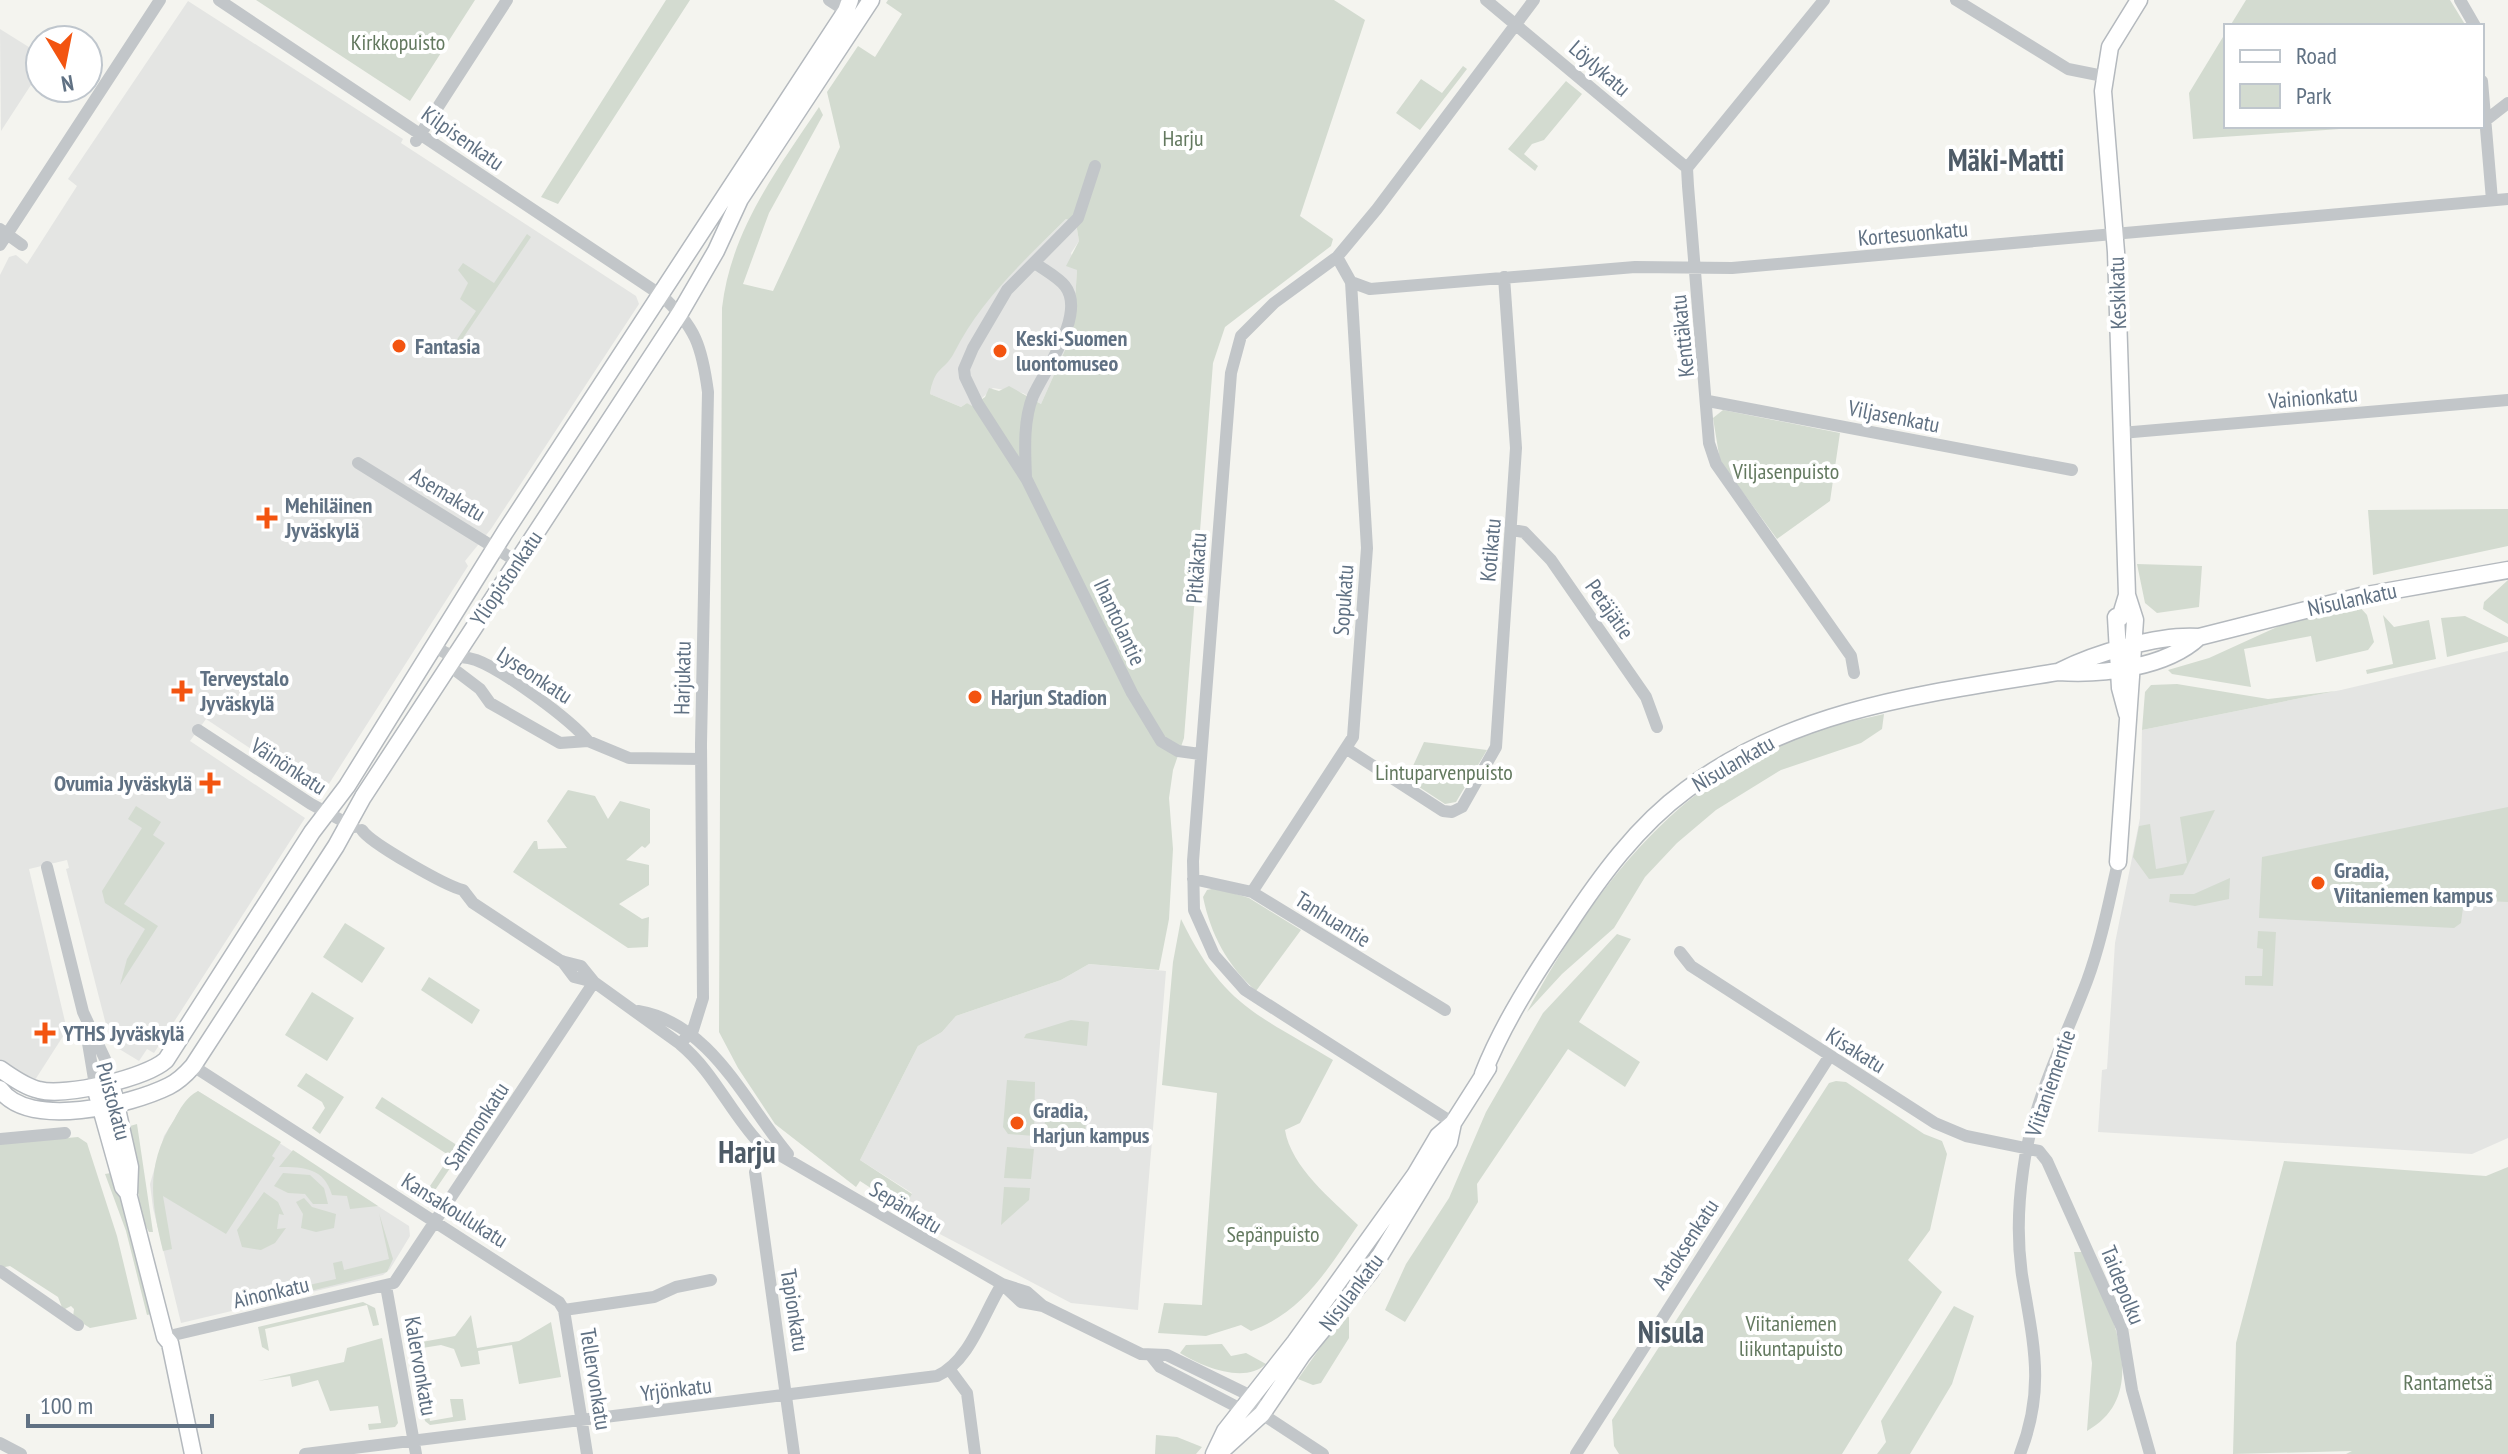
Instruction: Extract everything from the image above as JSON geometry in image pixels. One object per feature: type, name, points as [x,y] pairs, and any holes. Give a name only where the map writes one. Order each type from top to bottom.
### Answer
[{"type":"main road","name":"Yliopistonkatu","points":[[0,1069],[35,1090],[47,1092],[103,1083],[152,1070],[166,1060],[661,295],[852,10],[871,0]]},
{"type":"main road","name":"Keskikatu","points":[[2127,657],[2135,620],[2127,595],[2114,234],[2103,76],[2110,47],[2139,0]]},
{"type":"main road","name":"Yliopistonkatu","points":[[0,1089],[7,1099],[34,1111],[61,1112],[170,1086],[193,1066],[355,827],[452,659],[680,313],[716,251],[740,199],[852,10]]},
{"type":"main road","name":"Nisulankatu","points":[[1216,1454],[1246,1403],[1415,1175],[1438,1136],[1453,1123],[1483,1074],[1504,1048],[1513,1016],[1554,946],[1612,864],[1661,811],[1710,773],[1763,743],[1858,709],[2058,672],[2085,674],[2127,657],[2184,651],[2199,637],[2361,596],[2508,570]]},
{"type":"main road","name":"Viitaniementie","points":[[2118,862],[2124,810],[2127,657]]},
{"type":"main road","name":"Puistokatu","points":[[103,1083],[123,1187],[128,1193],[165,1337],[170,1375],[176,1381],[193,1454]]},
{"type":"main road","name":"Nisulankatu","points":[[1216,1454],[1262,1414],[1302,1355],[1370,1272],[1449,1142],[1453,1123]]},
{"type":"street","points":[[22,245],[3,236],[160,0]]},
{"type":"street","name":"Kilpisenkatu","points":[[219,0],[418,138],[661,295],[680,313]]},
{"type":"street","points":[[418,138],[507,0]]},
{"type":"street","points":[[829,0],[852,10]]},
{"type":"street","name":"Löylykatu","points":[[1486,0],[1687,168]]},
{"type":"street","name":"Pitkäkatu","points":[[1453,1123],[1245,990],[1226,972],[1206,940],[1194,910],[1200,754],[1234,354],[1241,336],[1263,312],[1337,257],[1534,0]]},
{"type":"street","points":[[1687,168],[1824,0]]},
{"type":"street","points":[[1956,0],[2068,69],[2103,76]]},
{"type":"street","points":[[2460,0],[2474,24]]},
{"type":"street","points":[[2484,100],[2492,200]]},
{"type":"street","points":[[2486,120],[2508,103]]},
{"type":"street","name":"Ihantolantie","points":[[1095,166],[1078,218],[1007,290],[964,369],[978,404],[1027,480],[1132,693],[1161,741],[1178,751],[1200,754]]},
{"type":"street","name":"Kenttäkatu","points":[[1687,168],[1709,443],[1716,464],[1851,656],[1854,673]]},
{"type":"street","name":"Kortesuonkatu","points":[[1351,282],[1370,289],[1635,267],[1732,268],[2508,199]]},
{"type":"street","points":[[1337,257],[1351,282]]},
{"type":"street","name":"Ihantolantie","points":[[1027,480],[1025,450],[1030,408],[1066,333],[1069,301],[1065,285],[1035,263]]},
{"type":"street","name":"Kotikatu","points":[[1347,749],[1443,811],[1452,812],[1462,807],[1496,747],[1516,448],[1504,277]]},
{"type":"street","name":"Sopukatu","points":[[1252,892],[1353,737],[1367,548],[1351,282]]},
{"type":"street","name":"Harjukatu","points":[[680,313],[702,351],[708,392],[701,759],[703,998],[684,1039]]},
{"type":"street","name":"Vainionkatu","points":[[2121,433],[2508,400]]},
{"type":"street","name":"Viljasenkatu","points":[[1708,401],[2072,470]]},
{"type":"street","name":"Asemakatu","points":[[358,463],[516,561]]},
{"type":"street","name":"Petäjätie","points":[[1512,530],[1524,532],[1551,560],[1646,697],[1657,727]]},
{"type":"street","name":"Lyseonkatu","points":[[436,647],[452,659],[475,660],[575,725],[588,741]]},
{"type":"street","name":"Lyseonkatu","points":[[452,659],[455,670],[480,689],[490,703],[560,743],[588,741],[629,758],[701,759]]},
{"type":"street","name":"Väinönkatu","points":[[198,730],[326,813],[355,827],[370,830],[385,846],[449,887],[463,890],[473,903],[561,961],[574,977],[594,982],[636,1010],[651,1013],[684,1039]]},
{"type":"street","name":"Viitaniementie","points":[[2020,1454],[2031,1426],[2037,1387],[2034,1338],[2019,1241],[2018,1213],[2027,1148],[2040,1104],[2089,976],[2118,862]]},
{"type":"street","name":"Puistokatu","points":[[47,867],[83,1012],[105,1059],[103,1083]]},
{"type":"street","name":"Tanhuantie","points":[[1193,879],[1252,892],[1445,1010]]},
{"type":"street","name":"Kisakatu","points":[[1680,952],[1691,966],[1935,1123],[1966,1136],[2027,1148]]},
{"type":"street","name":"Sammonkatu","points":[[386,1286],[400,1277],[594,982]]},
{"type":"street","name":"Sepänkatu","points":[[684,1039],[740,1123],[759,1143],[1002,1284],[1021,1302],[1043,1306],[1152,1357],[1167,1355],[1246,1403]]},
{"type":"street","name":"Aatoksenkatu","points":[[1576,1454],[1829,1057]]},
{"type":"street","name":"Kansakoulukatu","points":[[193,1066],[552,1295],[564,1310]]},
{"type":"street","points":[[0,1139],[65,1133]]},
{"type":"street","name":"Taidepolku","points":[[2027,1148],[2039,1151],[2047,1161],[2108,1291],[2122,1328],[2132,1390],[2150,1454]]},
{"type":"street","name":"Tapionkatu","points":[[755,1172],[794,1454]]},
{"type":"street","points":[[0,1271],[78,1325]]},
{"type":"street","points":[[564,1310],[654,1297],[676,1287],[711,1280]]},
{"type":"street","points":[[975,1454],[967,1393],[950,1370],[1002,1284]]},
{"type":"street","name":"Ainonkatu","points":[[165,1337],[386,1286]]},
{"type":"street","name":"Kalervonkatu","points":[[386,1286],[416,1448]]},
{"type":"street","name":"Tellervonkatu","points":[[564,1310],[587,1454]]},
{"type":"street","name":"Yrjönkatu","points":[[305,1454],[416,1448],[583,1419],[788,1396],[937,1376],[950,1370]]},
{"type":"street","points":[[1246,1403],[1323,1454]]},
{"type":"street","points":[[0,1443],[21,1454]]},
{"type":"shaded area","points":[[188,1],[403,139],[401,143],[636,296],[639,304],[491,529],[465,561],[468,566],[325,790],[316,792],[206,719],[190,741],[305,818],[154,1053],[147,1049],[139,1061],[111,1044],[66,869],[69,868],[67,860],[29,869],[67,1030],[35,1080],[30,1080],[0,1059],[0,275],[9,257],[16,255],[27,264],[77,186],[68,179]]},
{"type":"shaded area","points":[[0,29],[24,44],[24,96],[1,131]]},
{"type":"shaded area","points":[[1066,219],[1076,223],[1079,241],[1071,253],[1077,270],[1073,332],[1041,404],[1023,393],[993,388],[972,407],[967,403],[961,407],[930,394],[934,373],[953,354],[971,319],[1010,274]]},
{"type":"shaded area","name":"Gradia, Viitaniemen kampus","points":[[2508,651],[2508,1138],[2472,1154],[2098,1132],[2102,1070],[2107,1069],[2115,943],[2140,818],[2142,730],[2341,690]]},
{"type":"shaded area","name":"Gradia, Harjun kampus","points":[[1089,964],[1166,971],[1138,1310],[1071,1303],[917,1222],[903,1209],[912,1193],[860,1160],[918,1046],[942,1032],[956,1016],[1061,980]]},
{"type":"shaded area","points":[[198,1091],[409,1226],[410,1236],[390,1269],[383,1275],[181,1323],[150,1184],[164,1136],[185,1102]]},
{"type":"green space","name":"Kirkkopuisto","points":[[256,0],[475,0],[410,101]]},
{"type":"green space","points":[[666,0],[690,0],[558,204],[541,197]]},
{"type":"green space","name":"Harju","points":[[888,0],[1334,0],[1365,20],[1300,216],[1333,239],[1331,246],[1225,327],[1213,363],[1184,738],[1173,770],[1169,798],[1173,849],[1169,919],[1159,970],[1089,964],[1061,980],[956,1016],[942,1032],[918,1046],[860,1160],[912,1194],[903,1209],[860,1181],[856,1187],[775,1124],[738,1068],[719,1032],[722,308],[735,253],[758,202],[819,107],[823,115],[769,213],[743,284],[773,291],[840,147],[827,92],[858,46],[875,57],[902,14],[886,3]],"holes":[[[1066,219],[1076,223],[1079,241],[1066,266],[1077,270],[1073,332],[1041,404],[1009,386],[999,391],[989,388],[985,397],[972,406],[967,403],[961,407],[930,394],[937,374],[990,298]]]},
{"type":"green space","points":[[2246,0],[2450,0],[2465,24],[2231,24]]},
{"type":"green space","points":[[2224,35],[2224,128],[2354,128],[2193,139],[2189,93]]},
{"type":"green space","points":[[1463,66],[1467,69],[1420,130],[1396,113],[1421,79],[1442,93]]},
{"type":"green space","points":[[1566,81],[1582,94],[1544,140],[1532,144],[1524,154],[1538,166],[1535,171],[1508,149]]},
{"type":"green space","points":[[527,234],[531,237],[459,344],[456,341],[476,311],[460,299],[468,283],[458,270],[463,263],[494,283]]},
{"type":"green space","name":"Viljasenpuisto","points":[[1723,410],[1840,433],[1830,501],[1777,539],[1720,461],[1713,418]]},
{"type":"green space","points":[[2508,509],[2508,546],[2373,575],[2368,510]]},
{"type":"green space","points":[[2137,564],[2202,566],[2199,607],[2157,613],[2145,603]]},
{"type":"green space","points":[[2508,580],[2508,624],[2483,609],[2484,602]]},
{"type":"green space","points":[[2358,605],[2367,615],[2374,642],[2368,650],[2316,662],[2311,636],[2244,649],[2251,687],[2172,674],[2168,670],[2209,658],[2288,622]]},
{"type":"green space","points":[[2383,615],[2394,627],[2429,620],[2436,659],[2367,674],[2366,670],[2393,664]]},
{"type":"green space","points":[[2465,616],[2508,637],[2508,642],[2447,657],[2441,618]]},
{"type":"green space","points":[[2177,684],[2268,699],[2336,691],[2142,730],[2145,692],[2151,685]]},
{"type":"green space","points":[[1884,714],[1882,729],[1861,743],[1781,770],[1716,810],[1677,843],[1645,877],[1614,928],[1562,974],[1527,1012],[1603,891],[1665,821],[1740,764],[1783,742],[1820,729]]},
{"type":"green space","name":"Lintuparvenpuisto","points":[[1424,742],[1487,750],[1456,802],[1445,804],[1407,779]]},
{"type":"green space","points":[[568,790],[595,796],[608,819],[620,801],[650,809],[650,843],[626,860],[649,865],[649,885],[619,904],[642,919],[649,917],[648,947],[628,948],[513,872],[534,841],[537,841],[538,849],[567,848],[547,821]]},
{"type":"green space","points":[[136,806],[161,822],[153,835],[165,843],[124,904],[158,926],[120,985],[127,959],[145,929],[105,903],[102,891],[142,828],[128,819]]},
{"type":"green space","points":[[2508,807],[2508,902],[2464,900],[2461,923],[2454,928],[2259,918],[2262,857]]},
{"type":"green space","points":[[2215,810],[2183,875],[2149,879],[2133,857],[2139,826],[2150,824],[2156,869],[2187,863],[2180,817]]},
{"type":"green space","points":[[2230,878],[2229,899],[2195,906],[2169,902],[2170,894],[2194,894]]},
{"type":"green space","points":[[1216,888],[1249,898],[1301,930],[1256,991],[1229,960],[1211,924],[1203,897],[1207,890]]},
{"type":"green space","name":"Sepänpuisto","points":[[1181,919],[1196,948],[1227,989],[1262,1017],[1333,1060],[1300,1123],[1285,1130],[1295,1157],[1304,1170],[1358,1225],[1325,1273],[1300,1301],[1269,1323],[1251,1331],[1241,1325],[1206,1336],[1158,1333],[1164,1303],[1202,1305],[1217,1093],[1162,1085],[1173,962]]},
{"type":"green space","points":[[345,923],[385,948],[362,983],[323,957]]},
{"type":"green space","points":[[2258,931],[2276,932],[2273,986],[2245,985],[2245,976],[2262,976],[2263,949],[2257,948]]},
{"type":"green space","points":[[1617,934],[1631,939],[1579,1022],[1640,1062],[1625,1087],[1568,1049],[1477,1184],[1478,1202],[1405,1322],[1385,1310],[1406,1264],[1449,1198],[1486,1112],[1543,1013]]},
{"type":"green space","points":[[429,977],[480,1010],[472,1024],[421,990]]},
{"type":"green space","points":[[312,992],[354,1018],[327,1061],[285,1035]]},
{"type":"green space","points":[[1071,1020],[1089,1022],[1087,1046],[1024,1038],[1026,1034]]},
{"type":"green space","points":[[306,1073],[344,1097],[320,1134],[312,1128],[325,1108],[322,1102],[297,1086]]},
{"type":"green space","points":[[1007,1080],[1035,1082],[1034,1136],[1008,1134],[1003,1127]]},
{"type":"green space","name":"Viitaniemen liikuntapuisto","points":[[1846,1082],[1924,1134],[1942,1141],[1947,1154],[1930,1230],[1908,1260],[1942,1292],[1842,1454],[1619,1454],[1614,1446],[1612,1420],[1829,1083]]},
{"type":"green space","points":[[198,1091],[281,1142],[272,1156],[275,1158],[226,1234],[163,1196],[172,1249],[163,1251],[153,1184],[158,1153],[179,1112]]},
{"type":"green space","points":[[382,1097],[463,1149],[425,1205],[420,1201],[450,1156],[375,1108]]},
{"type":"green space","points":[[1080,1106],[1087,1107],[1084,1146],[1043,1143],[1046,1110],[1079,1112]]},
{"type":"green space","points":[[137,1124],[153,1232],[149,1232],[141,1210],[130,1126]]},
{"type":"green space","points":[[78,1137],[87,1143],[117,1236],[137,1319],[90,1328],[73,1317],[74,1309],[71,1306],[63,1310],[58,1297],[10,1266],[0,1268],[0,1144]]},
{"type":"green space","points":[[1007,1147],[1034,1149],[1031,1179],[1004,1178]]},
{"type":"green space","points":[[293,1150],[378,1206],[350,1209],[347,1196],[332,1195],[319,1174],[305,1169],[279,1167]]},
{"type":"green space","name":"Rantametsä","points":[[2284,1161],[2486,1176],[2508,1167],[2508,1454],[2346,1454],[2352,1451],[2233,1454],[2236,1343]]},
{"type":"green space","points":[[111,1173],[129,1223],[151,1314],[147,1315],[126,1231],[105,1174]]},
{"type":"green space","points":[[283,1173],[310,1175],[324,1188],[328,1204],[313,1204],[305,1194],[288,1193],[274,1186]]},
{"type":"green space","points":[[1004,1187],[1030,1188],[1029,1200],[1001,1225]]},
{"type":"green space","points":[[264,1192],[278,1202],[284,1215],[279,1214],[277,1229],[286,1228],[275,1243],[261,1250],[242,1247],[237,1230]]},
{"type":"green space","points":[[304,1198],[312,1207],[336,1214],[334,1228],[316,1232],[301,1228],[303,1214],[296,1202]]},
{"type":"green space","points":[[379,1213],[393,1259],[387,1272],[262,1303],[264,1295],[336,1279],[333,1263],[342,1261],[344,1270],[389,1259]]},
{"type":"green space","points":[[2074,1252],[2084,1252],[2104,1297],[2120,1347],[2122,1372],[2119,1394],[2107,1415],[2087,1431],[2092,1363]]},
{"type":"green space","points":[[363,1302],[375,1308],[379,1325],[373,1326],[367,1305],[265,1329],[269,1351],[262,1347],[258,1327]]},
{"type":"green space","points":[[1954,1306],[1974,1316],[1952,1384],[1910,1454],[1877,1454],[1886,1442],[1881,1421]]},
{"type":"green space","points":[[471,1315],[477,1348],[519,1341],[551,1322],[561,1377],[519,1384],[512,1345],[478,1351],[480,1364],[461,1367],[454,1349],[441,1345],[410,1350],[410,1340],[416,1343],[455,1336]]},
{"type":"green space","points":[[1349,1317],[1349,1338],[1321,1383],[1313,1385],[1298,1379],[1341,1318]]},
{"type":"green space","points":[[382,1338],[398,1423],[395,1427],[369,1430],[368,1424],[381,1423],[378,1406],[330,1411],[318,1380],[292,1387],[290,1376],[258,1381],[344,1362],[347,1348]]},
{"type":"green space","points":[[1222,1344],[1231,1356],[1246,1353],[1266,1364],[1247,1373],[1235,1373],[1211,1368],[1180,1353],[1186,1345]]},
{"type":"green space","points":[[418,1355],[430,1421],[453,1417],[450,1399],[463,1399],[466,1420],[430,1425],[425,1421],[413,1356]]},
{"type":"green space","points":[[1156,1435],[1177,1437],[1202,1447],[1196,1454],[1155,1454]]},
{"type":"place","name":"Fantasia","points":[[399,346]]},
{"type":"place","name":"Keski-Suomen luontomuseo","points":[[1000,351]]},
{"type":"place","name":"Mehiläinen Jyväskylä","points":[[267,518]]},
{"type":"place","name":"Terveystalo Jyväskylä","points":[[182,691]]},
{"type":"place","name":"Harjun Stadion","points":[[975,697]]},
{"type":"place","name":"Ovumia Jyväskylä","points":[[210,783]]},
{"type":"place","name":"Gradia, Viitaniemen kampus","points":[[2318,883]]},
{"type":"place","name":"YTHS Jyväskylä","points":[[45,1033]]},
{"type":"place","name":"Gradia, Harjun kampus","points":[[1017,1123]]},
{"type":"district","name":"Mäki-Matti","points":[[2006,161]]},
{"type":"district","name":"Harju","points":[[747,1153]]},
{"type":"district","name":"Nisula","points":[[1671,1333]]}]
